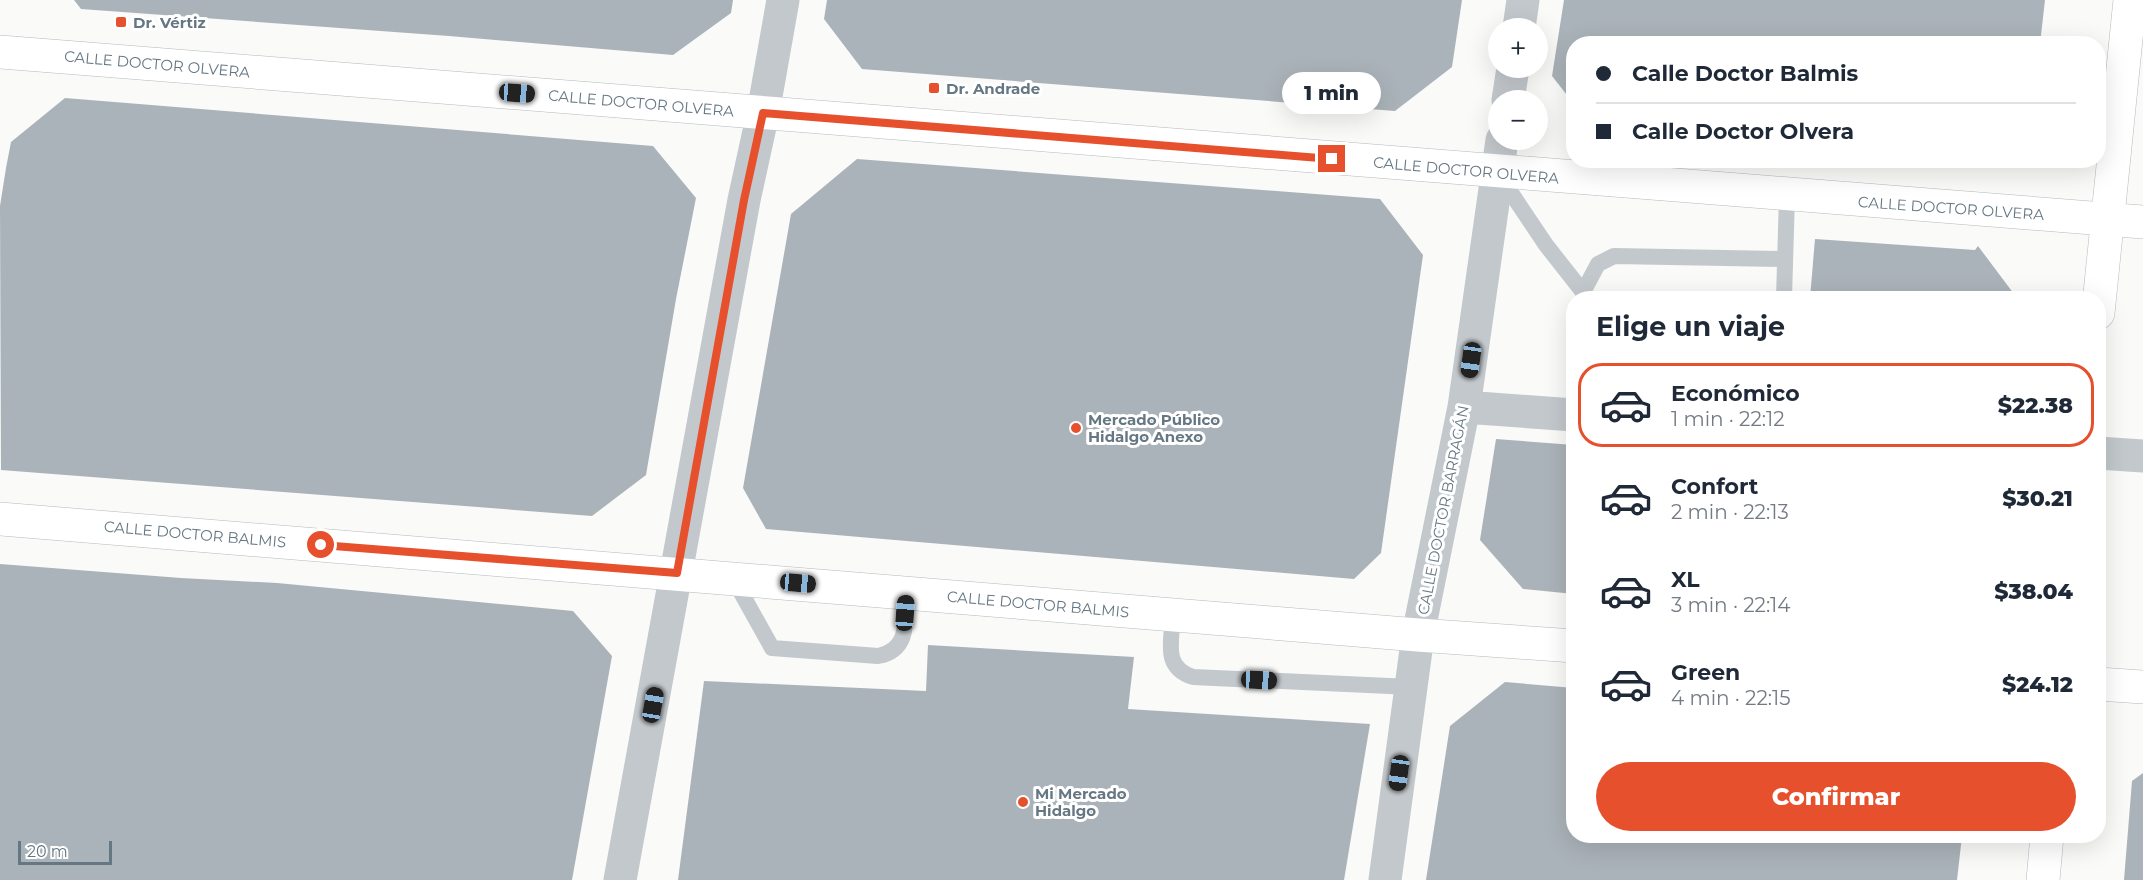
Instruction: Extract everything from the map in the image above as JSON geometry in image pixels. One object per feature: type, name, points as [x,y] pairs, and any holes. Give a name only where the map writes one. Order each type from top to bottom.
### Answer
[{"type":"main road","points":[[2100,291],[2134,6]]},
{"type":"main road","name":"CALLE DOCTOR OLVERA","points":[[0,52],[2143,222]]},
{"type":"main road","name":"CALLE DOCTOR BALMIS","points":[[0,519],[1566,645]]},
{"type":"main road","points":[[2106,685],[2143,687]]},
{"type":"main road","points":[[2043,880],[2046,843]]},
{"type":"street","points":[[620,880],[744,200],[763,113],[783,0]]},
{"type":"street","points":[[1520,18],[1523,0]]},
{"type":"street","name":"CALLE DOCTOR BARRAGÁN","points":[[1385,880],[1418,635],[1464,407],[1500,150]]},
{"type":"street","points":[[1464,407],[1566,414]]},
{"type":"street","points":[[2106,454],[2143,456]]},
{"type":"lane","points":[[1497,172],[1546,245],[1581,291]]},
{"type":"lane","points":[[1784,291],[1787,195]]},
{"type":"lane","points":[[1586,291],[1598,264],[1614,256],[1785,259]]},
{"type":"lane","points":[[733,578],[772,648],[878,656],[891,654],[900,645],[903,634],[906,592]]},
{"type":"lane","points":[[1173,615],[1173,664],[1182,673],[1194,677],[1411,687]]},
{"type":"building","points":[[74,0],[733,0],[731,13],[673,55],[81,9]]},
{"type":"building","points":[[827,0],[1462,0],[1452,67],[1395,111],[862,69],[824,19]]},
{"type":"building","points":[[1564,0],[2045,0],[2041,36],[1566,36],[1566,94],[1552,76]]},
{"type":"building","points":[[65,98],[653,146],[696,198],[646,475],[592,516],[1,470],[0,206],[6,168],[11,142]]},
{"type":"building","points":[[857,159],[1380,199],[1423,255],[1381,553],[1354,579],[766,529],[743,488],[791,214]]},
{"type":"building","points":[[1815,239],[1975,250],[1978,246],[2012,291],[1811,291]]},
{"type":"building","points":[[1496,439],[1566,444],[1566,593],[1523,589],[1480,540]]},
{"type":"building","points":[[0,564],[277,583],[573,611],[612,656],[572,880],[0,880]]},
{"type":"building","name":"Mi Mercado Hidalgo","points":[[928,645],[1134,657],[1128,709],[1370,724],[1344,880],[678,880],[704,681],[926,691]]},
{"type":"building","points":[[1505,682],[1566,687],[1566,843],[1961,843],[1957,880],[1426,880],[1450,726]]},
{"type":"building","points":[[2143,773],[2143,880],[2124,880],[2132,781]]},
{"type":"place","name":"Dr. Vértiz","points":[[121,22]]},
{"type":"place","name":"Dr. Andrade","points":[[934,88]]},
{"type":"place","name":"Mercado Público Hidalgo Anexo","points":[[1076,428]]},
{"type":"place","name":"Mi Mercado Hidalgo","points":[[1023,802]]},
{"type":"route","points":[[321,545],[677,573],[744,200],[763,113],[1332,159]]}]
